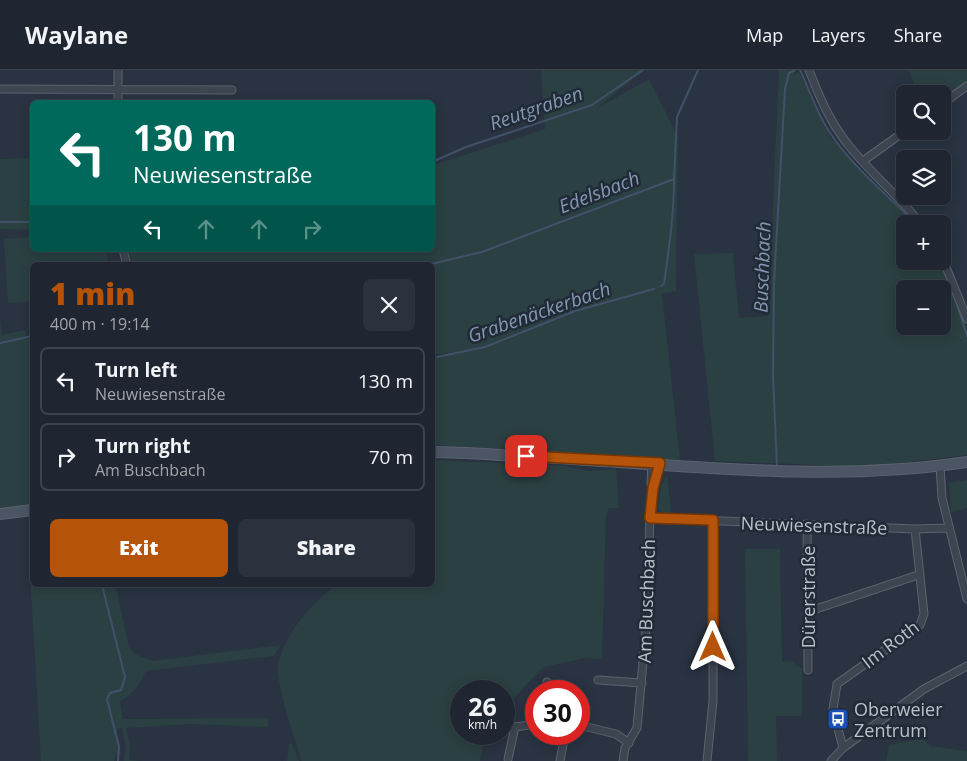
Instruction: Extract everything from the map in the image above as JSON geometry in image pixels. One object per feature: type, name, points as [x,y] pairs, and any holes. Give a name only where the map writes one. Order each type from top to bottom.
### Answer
[{"type":"main road","points":[[435,452],[772,470],[860,472],[967,462]]},
{"type":"main road","points":[[0,514],[30,510]]},
{"type":"street","points":[[118,70],[118,100]]},
{"type":"street","points":[[809,70],[830,118],[847,144],[913,215]]},
{"type":"street","points":[[951,98],[967,86]]},
{"type":"street","points":[[0,89],[232,90]]},
{"type":"street","points":[[863,161],[896,137]]},
{"type":"street","points":[[947,270],[967,319]]},
{"type":"street","name":"Am Buschbach","points":[[623,761],[629,743],[637,728],[642,683],[653,488],[651,483],[656,463]]},
{"type":"street","points":[[940,466],[942,498],[948,528],[967,599]]},
{"type":"street","name":"Neuwiesenstraße","points":[[650,518],[915,529],[948,528]]},
{"type":"street","points":[[707,761],[714,701],[713,520]]},
{"type":"street","name":"Dürerstraße","points":[[807,524],[808,670]]},
{"type":"street","name":"Im Roth","points":[[843,748],[833,709],[837,684],[920,625],[924,614],[918,575],[915,529]]},
{"type":"street","points":[[807,612],[918,575]]},
{"type":"street","points":[[831,761],[843,748],[924,689],[967,666]]},
{"type":"street","name":"Am Buschbach","points":[[598,680],[642,683]]},
{"type":"street","points":[[508,759],[515,727],[525,726]]},
{"type":"street","points":[[590,728],[616,734],[629,743]]},
{"type":"street","points":[[560,761],[562,745]]},
{"type":"green space","points":[[541,70],[644,70],[596,109],[649,79],[678,137],[676,291],[662,294],[680,460],[435,445],[435,357],[458,351],[435,355],[435,262],[132,262],[129,252],[435,252],[435,164],[545,129]]},
{"type":"green space","points":[[779,70],[794,70],[794,75],[799,72],[829,136],[887,198],[894,195],[896,197],[896,205],[903,205],[911,215],[896,215],[896,270],[945,270],[949,280],[896,280],[896,335],[951,335],[951,284],[967,326],[967,455],[868,467],[715,461],[694,254],[733,253],[739,318],[768,316]]},
{"type":"green space","points":[[908,70],[967,70],[967,81],[951,92],[951,85],[915,85]]},
{"type":"green space","points":[[30,158],[30,230],[0,229],[0,159]]},
{"type":"green space","points":[[30,237],[30,252],[107,252],[108,262],[30,262],[30,301],[8,303],[4,239]]},
{"type":"green space","points":[[0,319],[2,335],[25,330],[26,339],[30,338],[30,506],[0,509]]},
{"type":"green space","points":[[435,460],[566,466],[588,471],[616,469],[619,508],[609,508],[606,515],[602,659],[585,658],[544,667],[531,680],[525,680],[525,687],[515,697],[515,680],[450,680],[450,745],[484,745],[480,761],[302,761],[280,688],[278,668],[285,644],[300,621],[333,587],[435,587]]},
{"type":"green space","points":[[667,475],[671,510],[670,515],[664,516],[658,507],[661,487]]},
{"type":"green space","points":[[967,480],[967,508],[951,512],[949,483]]},
{"type":"green space","points":[[745,549],[780,549],[782,662],[793,661],[797,667],[802,668],[802,716],[776,716],[777,761],[748,761]]},
{"type":"green space","points":[[31,587],[114,587],[117,592],[129,647],[135,654],[152,661],[281,645],[274,656],[146,671],[136,689],[120,701],[123,719],[268,718],[268,727],[190,724],[126,728],[130,745],[129,760],[140,761],[124,761],[126,747],[122,728],[117,729],[121,753],[115,756],[114,761],[41,761]]},
{"type":"green space","points":[[923,738],[930,746],[967,751],[967,761],[886,761],[889,745]]},
{"type":"green space","points":[[289,743],[292,744],[299,761],[287,761]]},
{"type":"waterway","name":"Reutgraben","points":[[435,161],[466,147],[592,105],[643,70]]},
{"type":"waterway","name":"Edelsbach","points":[[435,263],[482,252],[674,179],[677,117],[698,70]]},
{"type":"waterway","name":"Buschbach","points":[[777,467],[773,376],[774,282],[785,89],[789,73],[795,70]]},
{"type":"waterway","points":[[800,70],[821,118],[830,133],[859,169],[907,215]]},
{"type":"waterway","name":"Grabenäckerbach","points":[[661,286],[664,284],[669,245],[674,179]]},
{"type":"waterway","name":"Reutgraben","points":[[0,222],[30,222]]},
{"type":"waterway","name":"Grabenäckerbach","points":[[435,357],[485,347],[575,311],[654,289]]},
{"type":"waterway","points":[[954,295],[967,336]]},
{"type":"waterway","name":"Edelsbach","points":[[0,343],[30,336]]},
{"type":"waterway","points":[[102,587],[125,677],[121,690],[110,693],[107,699],[119,747],[118,761]]},
{"type":"place","name":"Oberweier Zentrum","points":[[838,719]]},
{"type":"route","points":[[526,456],[660,463],[660,470],[653,488],[650,518],[713,520],[713,647]]}]
